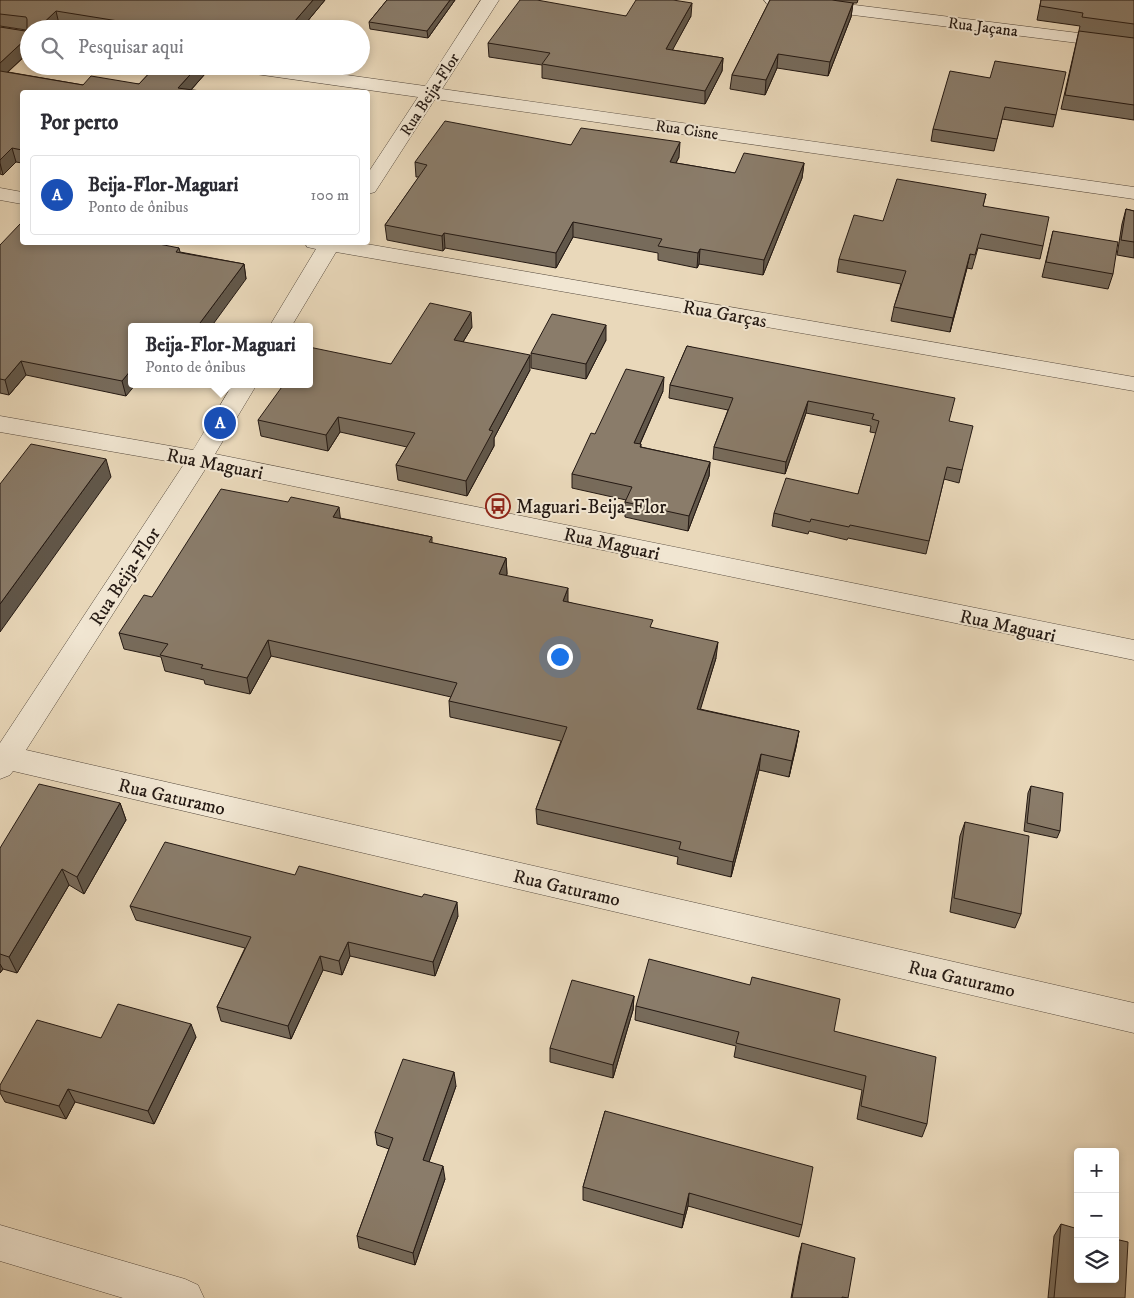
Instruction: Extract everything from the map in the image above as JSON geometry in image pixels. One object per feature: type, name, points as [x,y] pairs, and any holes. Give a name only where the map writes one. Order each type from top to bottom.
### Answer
[{"type":"street","name":"Rua Beija-Flor","points":[[370,185],[490,0]]},
{"type":"street","name":"Rua Jaçana","points":[[773,0],[1134,45]]},
{"type":"street","name":"Rua Cisne","points":[[304,75],[1134,193]]},
{"type":"street","points":[[0,194],[20,198]]},
{"type":"street","points":[[282,323],[324,245]]},
{"type":"street","name":"Rua Garças","points":[[336,245],[1134,384]]},
{"type":"street","name":"Rua Beija-Flor","points":[[2,760],[200,459],[243,388]]},
{"type":"street","name":"Rua Maguari","points":[[0,424],[200,459],[1134,650]]},
{"type":"street","name":"Rua Gaturamo","points":[[2,760],[1134,1018]]},
{"type":"street","points":[[0,1244],[185,1298]]},
{"type":"building","points":[[0,0],[313,0],[296,20],[112,20],[56,11],[46,20],[27,20],[26,17],[0,14]]},
{"type":"building","points":[[387,0],[450,0],[427,31],[370,21]]},
{"type":"building","points":[[520,0],[537,0],[626,16],[636,0],[673,0],[692,3],[666,49],[723,58],[705,91],[542,64],[550,53],[488,43]]},
{"type":"building","points":[[770,0],[832,0],[853,3],[830,62],[778,54],[766,80],[732,75]]},
{"type":"building","points":[[1041,0],[1134,0],[1134,24],[1082,17],[1083,13],[1040,6]]},
{"type":"building","points":[[0,27],[20,30],[20,44],[0,63]]},
{"type":"building","points":[[1079,31],[1134,38],[1134,105],[1065,95]]},
{"type":"building","points":[[995,61],[1066,72],[1056,115],[1005,107],[997,139],[933,129],[950,71],[990,78]]},
{"type":"building","points":[[0,71],[83,85],[91,76],[139,84],[148,75],[190,75],[178,88],[193,90],[20,90],[20,150],[12,148],[0,160]]},
{"type":"building","points":[[445,121],[571,145],[581,128],[680,142],[670,162],[735,173],[744,153],[804,163],[764,260],[700,249],[698,253],[658,246],[662,239],[573,222],[556,253],[444,233],[442,236],[385,225],[427,165],[415,162]]},
{"type":"building","points":[[897,179],[986,194],[983,206],[1049,217],[1043,246],[981,234],[975,255],[970,254],[953,318],[894,307],[906,271],[839,259],[854,215],[883,221]]},
{"type":"building","points":[[1126,209],[1134,211],[1134,242],[1121,240]]},
{"type":"building","points":[[20,224],[20,245],[164,245],[179,248],[176,252],[244,264],[200,323],[128,323],[128,374],[122,381],[21,361],[5,380],[0,379],[0,245]]},
{"type":"building","points":[[1053,231],[1118,242],[1113,274],[1046,262]]},
{"type":"building","points":[[430,303],[471,312],[454,340],[530,355],[489,430],[493,431],[466,481],[396,465],[415,433],[338,417],[326,435],[258,420],[281,388],[313,388],[313,348],[391,364]]},
{"type":"building","points":[[552,314],[606,325],[586,364],[531,353]]},
{"type":"building","points":[[687,346],[955,398],[949,421],[973,426],[962,470],[947,467],[929,541],[850,525],[849,527],[811,519],[810,522],[774,513],[786,478],[858,494],[879,421],[872,419],[874,414],[808,401],[786,462],[714,447],[733,398],[670,385]]},
{"type":"building","points":[[626,369],[664,377],[634,443],[641,444],[640,447],[710,462],[689,516],[625,502],[632,487],[572,474],[591,433],[595,434]]},
{"type":"building","points":[[31,444],[106,459],[0,604],[0,484]]},
{"type":"building","points":[[221,489],[288,502],[291,497],[339,507],[333,517],[432,537],[429,542],[506,558],[499,574],[568,588],[563,601],[653,620],[650,627],[718,642],[697,709],[799,731],[792,761],[761,754],[733,862],[679,849],[681,842],[536,809],[567,727],[449,701],[457,683],[268,640],[247,678],[201,668],[203,665],[160,655],[168,644],[119,633],[144,595],[152,597]]},
{"type":"building","points":[[39,784],[120,803],[77,877],[62,869],[9,957],[0,954],[0,848]]},
{"type":"building","points":[[1031,786],[1063,793],[1060,831],[1027,823]]},
{"type":"building","points":[[965,822],[1029,836],[1021,914],[954,898]]},
{"type":"building","points":[[165,842],[295,875],[299,866],[422,897],[424,894],[457,902],[433,962],[348,942],[339,961],[320,956],[288,1026],[217,1007],[251,937],[130,906]]},
{"type":"building","points":[[649,959],[750,985],[752,977],[840,999],[834,1031],[936,1057],[927,1124],[861,1106],[866,1076],[736,1043],[739,1032],[636,1006]]},
{"type":"building","points":[[572,980],[634,996],[613,1065],[550,1048]]},
{"type":"building","points":[[118,1004],[191,1024],[148,1111],[68,1089],[59,1106],[0,1090],[0,1085],[37,1020],[101,1038]]},
{"type":"building","points":[[403,1059],[454,1072],[423,1160],[443,1166],[413,1253],[357,1236],[393,1138],[375,1132]]},
{"type":"building","points":[[605,1111],[813,1167],[802,1225],[689,1193],[684,1215],[583,1187]]},
{"type":"building","points":[[1061,1224],[1074,1228],[1074,1283],[1119,1283],[1119,1240],[1128,1242],[1125,1298],[1054,1298]]},
{"type":"building","points":[[802,1243],[855,1258],[848,1298],[792,1298]]},
{"type":"place","name":"Beija-Flor-Maguari","points":[[220,423]]},
{"type":"place","name":"Maguari-Beija-Flor","points":[[498,506]]}]
